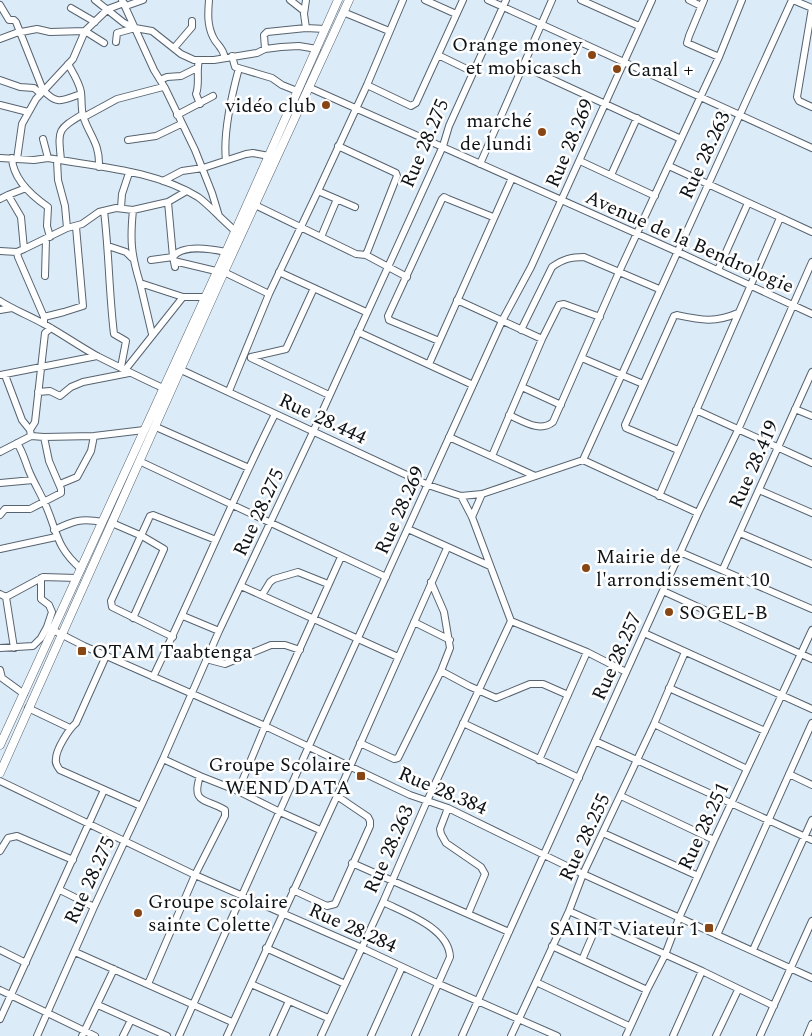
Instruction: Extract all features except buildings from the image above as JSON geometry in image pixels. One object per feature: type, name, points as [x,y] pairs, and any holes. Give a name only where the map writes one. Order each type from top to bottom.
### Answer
[{"type":"main road","points":[[0,773],[28,708],[54,631],[112,522],[156,427],[181,370],[220,272],[226,252],[338,0]]},
{"type":"main road","points":[[0,745],[54,631],[204,297],[220,272],[255,205],[349,0]]},
{"type":"street","points":[[95,0],[124,23],[135,28],[152,31],[188,58],[198,60],[228,57],[257,53],[265,49],[299,46],[317,49]]},
{"type":"street","points":[[209,0],[208,15],[213,38],[221,46],[233,65],[272,78],[282,85],[297,91]]},
{"type":"street","points":[[290,0],[304,11]]},
{"type":"street","points":[[306,0],[304,11],[306,28]]},
{"type":"street","points":[[229,391],[247,356],[269,294],[355,107],[367,85],[403,0]]},
{"type":"street","points":[[426,0],[456,14]]},
{"type":"street","points":[[367,85],[411,106],[414,105],[463,0]]},
{"type":"street","points":[[488,0],[812,148]]},
{"type":"street","name":"Rue 28.275","points":[[37,1036],[94,907],[163,759],[206,659],[313,432],[443,146],[449,126],[506,0]]},
{"type":"street","points":[[480,164],[552,0]]},
{"type":"street","points":[[581,0],[593,2],[639,26]]},
{"type":"street","name":"Rue 28.269","points":[[179,1036],[449,437],[502,321],[531,267],[562,201],[604,103],[652,0]]},
{"type":"street","points":[[689,0],[703,3],[687,43],[719,58]]},
{"type":"street","points":[[509,415],[536,427],[547,426],[553,422],[619,272],[719,58],[742,0]]},
{"type":"street","points":[[793,0],[812,8],[797,97],[812,107]]},
{"type":"street","name":"Rue 28.263","points":[[583,460],[793,0]]},
{"type":"street","points":[[45,276],[48,207],[31,195],[14,171],[20,130],[28,112],[42,92],[76,55],[85,31],[108,9],[124,3],[138,1]]},
{"type":"street","points":[[124,3],[203,168],[219,216]]},
{"type":"street","points":[[0,5],[9,20],[15,21],[42,92]]},
{"type":"street","points":[[71,8],[95,22]]},
{"type":"street","points":[[343,12],[390,32]]},
{"type":"street","points":[[174,48],[192,27],[192,21]]},
{"type":"street","points":[[116,42],[117,33],[135,28]]},
{"type":"street","points":[[265,49],[264,35],[267,32],[306,28],[325,29]]},
{"type":"street","points":[[0,39],[37,30],[50,32],[85,31],[104,44]]},
{"type":"street","points":[[438,55],[473,72]]},
{"type":"street","points":[[198,60],[198,88],[196,94],[200,104]]},
{"type":"street","points":[[68,64],[76,77],[81,94],[83,116],[99,150],[99,167]]},
{"type":"street","points":[[523,66],[681,139]]},
{"type":"street","points":[[66,228],[65,206],[58,180],[60,131],[64,126],[117,100],[162,83],[167,77],[181,76],[197,68]]},
{"type":"street","points":[[226,160],[225,142],[233,89],[239,68]]},
{"type":"street","points":[[0,80],[20,87],[34,88],[56,101],[81,94]]},
{"type":"street","name":"Avenue de la Bendrologie","points":[[308,87],[443,146],[812,314]]},
{"type":"street","points":[[177,115],[213,96]]},
{"type":"street","points":[[0,105],[28,112]]},
{"type":"street","points":[[611,175],[637,118]]},
{"type":"street","points":[[128,140],[156,136],[181,124]]},
{"type":"street","points":[[43,139],[48,158]]},
{"type":"street","points":[[338,146],[394,171],[397,176],[366,255]]},
{"type":"street","points":[[163,181],[182,171],[203,168],[253,153],[269,156]]},
{"type":"street","points":[[0,158],[34,160],[48,158],[163,181],[197,196],[235,231]]},
{"type":"street","points":[[580,161],[655,196]]},
{"type":"street","points":[[669,166],[812,232]]},
{"type":"street","points":[[121,208],[122,194],[129,173]]},
{"type":"street","points":[[429,364],[512,178]]},
{"type":"street","points":[[0,199],[26,188]]},
{"type":"street","points":[[318,191],[355,206]]},
{"type":"street","points":[[0,250],[17,252],[66,228],[76,227],[104,211],[116,208],[133,210],[168,202],[186,192]]},
{"type":"street","points":[[8,195],[21,217],[24,248]]},
{"type":"street","points":[[439,341],[389,320],[388,316],[442,199],[444,198],[493,217]]},
{"type":"street","points":[[321,238],[337,199]]},
{"type":"street","points":[[168,202],[174,261]]},
{"type":"street","points":[[718,270],[748,203]]},
{"type":"street","points":[[255,205],[356,254],[366,255],[407,277]]},
{"type":"street","points":[[133,210],[132,258],[152,334]]},
{"type":"street","points":[[104,211],[114,334],[126,341],[125,370]]},
{"type":"street","points":[[659,496],[780,218]]},
{"type":"street","points":[[0,301],[12,308],[44,320],[83,306],[76,227]]},
{"type":"street","points":[[108,246],[126,252],[132,258]]},
{"type":"street","points":[[174,261],[175,253],[188,249],[209,248],[226,252]]},
{"type":"street","points":[[17,252],[44,320],[50,328],[97,356],[163,388]]},
{"type":"street","points":[[521,330],[552,266],[562,260],[584,257],[659,290]]},
{"type":"street","points":[[151,260],[174,261],[220,272],[269,294]]},
{"type":"street","name":"Rue 28.257","points":[[462,1036],[662,591],[738,430],[812,262]]},
{"type":"street","points":[[279,272],[366,312]]},
{"type":"street","points":[[140,284],[183,297],[204,297]]},
{"type":"street","points":[[247,356],[286,349],[314,288]]},
{"type":"street","points":[[38,392],[50,391],[60,396],[71,387],[83,382],[125,370],[183,297]]},
{"type":"street","points":[[457,300],[542,339]]},
{"type":"street","points":[[492,456],[542,339],[561,304],[600,317]]},
{"type":"street","points":[[0,310],[12,308]]},
{"type":"street","points":[[678,450],[626,428],[625,425],[674,316],[700,320],[717,320],[738,313]]},
{"type":"street","points":[[0,451],[17,443],[31,433],[35,422],[45,333],[50,328]]},
{"type":"street","points":[[358,332],[473,385]]},
{"type":"street","points":[[97,356],[2,375],[22,420],[31,433],[44,437],[94,436],[144,430]]},
{"type":"street","points":[[247,356],[329,395]]},
{"type":"street","points":[[582,358],[643,384]]},
{"type":"street","name":"Rue 28.444","points":[[173,366],[428,485],[461,496]]},
{"type":"street","name":"Rue 28.419","points":[[723,569],[812,372]]},
{"type":"street","points":[[522,387],[561,405]]},
{"type":"street","points":[[795,409],[812,416]]},
{"type":"street","points":[[696,410],[812,463]]},
{"type":"street","points":[[153,677],[183,616],[275,414]]},
{"type":"street","points":[[156,427],[249,468]]},
{"type":"street","points":[[60,484],[77,477],[91,451],[94,436]]},
{"type":"street","points":[[0,515],[6,510],[30,509],[61,493],[60,484],[49,461],[44,437]]},
{"type":"street","points":[[449,437],[535,476]]},
{"type":"street","points":[[17,443],[44,502],[55,534],[69,558],[81,569]]},
{"type":"street","points":[[626,672],[587,652],[511,621],[472,517],[461,496],[482,494],[583,460],[698,513]]},
{"type":"street","points":[[139,461],[386,577]]},
{"type":"street","points":[[0,483],[33,480]]},
{"type":"street","points":[[759,490],[812,513]]},
{"type":"street","points":[[472,517],[482,494]]},
{"type":"street","points":[[173,637],[112,607],[111,601],[150,516],[153,514],[216,540]]},
{"type":"street","points":[[0,549],[55,534],[73,521],[85,519],[102,522]]},
{"type":"street","points":[[112,522],[142,536],[164,551],[133,618]]},
{"type":"street","points":[[408,529],[490,566]]},
{"type":"street","points":[[740,533],[812,564]]},
{"type":"street","points":[[226,1036],[337,796],[447,548]]},
{"type":"street","points":[[680,552],[812,609]]},
{"type":"street","points":[[238,791],[341,557]]},
{"type":"street","points":[[262,595],[274,579],[298,572],[328,584]]},
{"type":"street","points":[[0,648],[33,646],[41,638],[54,631],[52,612],[49,605],[41,599],[41,578]]},
{"type":"street","points":[[14,648],[3,595],[24,589],[41,578],[78,578]]},
{"type":"street","points":[[360,743],[394,759],[398,758],[441,671],[450,648],[450,640],[444,612],[431,582]]},
{"type":"street","points":[[241,586],[398,657]]},
{"type":"street","points":[[662,591],[812,659]]},
{"type":"street","points":[[183,616],[219,631]]},
{"type":"street","name":"Rue 28.263","points":[[320,1036],[383,902],[426,801],[511,621]]},
{"type":"street","points":[[414,622],[450,640]]},
{"type":"street","name":"Rue 28.251","points":[[626,1036],[629,1026],[665,955],[679,918],[714,840],[812,630]]},
{"type":"street","name":"Rue 28.384","points":[[54,631],[265,726],[350,767],[426,801],[448,808],[583,874],[812,978]]},
{"type":"street","points":[[644,633],[812,709]]},
{"type":"street","points":[[206,659],[225,664],[264,647],[278,644],[300,650]]},
{"type":"street","points":[[540,760],[587,652]]},
{"type":"street","name":"Rue 28.255","points":[[511,1036],[685,652]]},
{"type":"street","points":[[106,656],[76,723],[70,728],[56,755],[58,767],[60,770],[141,806]]},
{"type":"street","points":[[0,670],[2,678],[24,694]]},
{"type":"street","points":[[441,671],[496,698],[537,683],[568,694]]},
{"type":"street","points":[[669,688],[765,731]]},
{"type":"street","points":[[28,708],[70,728]]},
{"type":"street","points":[[463,723],[579,778]]},
{"type":"street","points":[[717,935],[812,723]]},
{"type":"street","points":[[654,724],[747,769]]},
{"type":"street","points":[[595,741],[812,840]]},
{"type":"street","points":[[163,759],[238,791],[320,830]]},
{"type":"street","points":[[789,774],[812,785]]},
{"type":"street","points":[[148,984],[225,813],[222,808],[198,796],[195,789],[200,776]]},
{"type":"street","name":"Rue 28.284","points":[[0,782],[242,896],[557,1036]]},
{"type":"street","points":[[0,1020],[104,790]]},
{"type":"street","points":[[293,890],[327,906],[333,905],[370,826],[368,817],[337,796]]},
{"type":"street","points":[[621,796],[714,840]]},
{"type":"street","points":[[448,808],[440,829],[446,843],[481,867],[486,874],[468,914]]},
{"type":"street","points":[[753,950],[812,820]]},
{"type":"street","points":[[603,833],[698,876]]},
{"type":"street","points":[[0,852],[8,838],[16,836],[73,860]]},
{"type":"street","points":[[352,864],[509,932]]},
{"type":"street","points":[[60,890],[94,907]]},
{"type":"street","points":[[383,902],[426,923],[450,950],[450,957],[415,1036]]},
{"type":"street","points":[[569,911],[774,1006]]},
{"type":"street","points":[[760,1036],[812,920]]},
{"type":"street","points":[[582,960],[597,925]]},
{"type":"street","points":[[552,946],[647,990]]},
{"type":"street","points":[[266,948],[344,984]]},
{"type":"street","points":[[0,950],[26,963]]},
{"type":"street","points":[[75,952],[232,1022]]},
{"type":"street","points":[[371,1036],[402,967]]},
{"type":"street","points":[[83,1033],[114,969]]},
{"type":"street","points":[[675,1035],[702,971]]},
{"type":"street","points":[[536,982],[629,1026]]},
{"type":"street","points":[[251,984],[328,1018]]},
{"type":"street","points":[[0,990],[47,1012],[83,1033],[95,1036]]},
{"type":"street","points":[[716,1036],[738,990]]},
{"type":"street","points":[[273,1036],[289,1001]]},
{"type":"street","points":[[98,1005],[167,1036]]},
{"type":"street","points":[[123,1036],[131,1020]]},
{"type":"street","points":[[806,1036],[812,1024]]},
{"type":"place","name":"Orange money et mobicasch","points":[[592,55]]},
{"type":"place","name":"Canal +","points":[[617,69]]},
{"type":"place","name":"vidéo club","points":[[326,105]]},
{"type":"place","name":"marché de lundi","points":[[542,132]]},
{"type":"place","name":"Mairie de l'arrondissement 10","points":[[586,568]]},
{"type":"place","name":"SOGEL-B","points":[[669,612]]},
{"type":"place","name":"OTAM Taabtenga","points":[[82,651]]},
{"type":"place","name":"Groupe Scolaire WEND DATA","points":[[361,776]]},
{"type":"place","name":"Groupe scolaire sainte Colette","points":[[138,913]]},
{"type":"place","name":"SAINT Viateur 1","points":[[709,928]]}]
